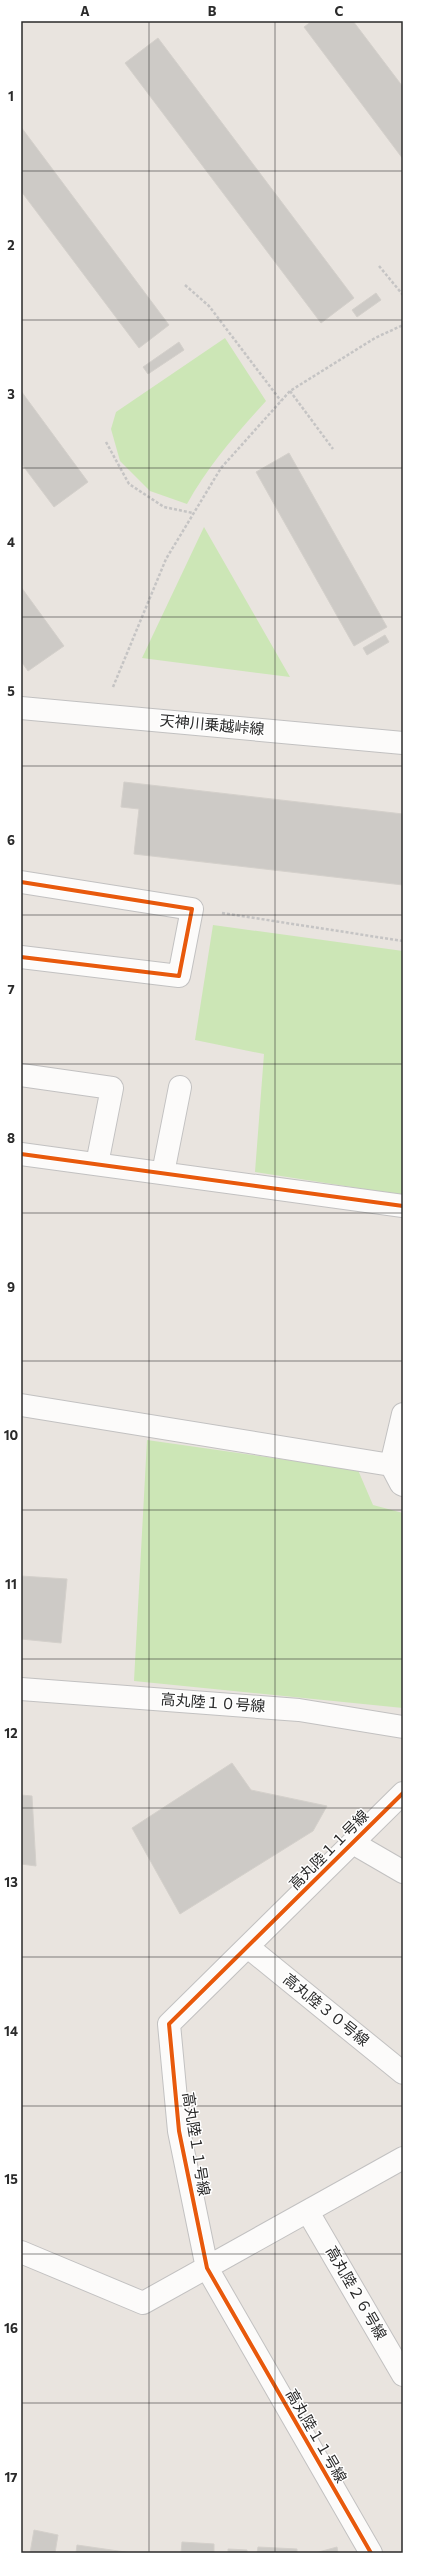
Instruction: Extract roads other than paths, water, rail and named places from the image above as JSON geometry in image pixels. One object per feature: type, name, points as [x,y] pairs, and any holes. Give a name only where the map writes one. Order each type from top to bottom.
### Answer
[{"type":"street","name":"天神川乗越峠線","points":[[21,708],[102,714],[403,743]]},
{"type":"street","points":[[21,882],[192,909],[179,976],[21,957]]},
{"type":"street","points":[[21,1075],[112,1088],[97,1164]]},
{"type":"street","points":[[163,1173],[180,1087]]},
{"type":"street","points":[[21,1154],[403,1206]]},
{"type":"street","points":[[21,1405],[391,1465]]},
{"type":"street","points":[[403,1414],[391,1465],[400,1484],[403,1485]]},
{"type":"street","name":"高丸陸１０号線","points":[[21,1688],[299,1710],[403,1727]]},
{"type":"street","name":"高丸陸１１号線","points":[[371,2553],[207,2268],[178,2131],[169,2024],[403,1793]]},
{"type":"street","points":[[353,1843],[403,1872]]},
{"type":"street","name":"高丸陸３０号線","points":[[248,1947],[403,2073]]},
{"type":"street","points":[[21,2252],[143,2303],[403,2158]]},
{"type":"street","name":"高丸陸２６号線","points":[[308,2212],[403,2375]]}]
